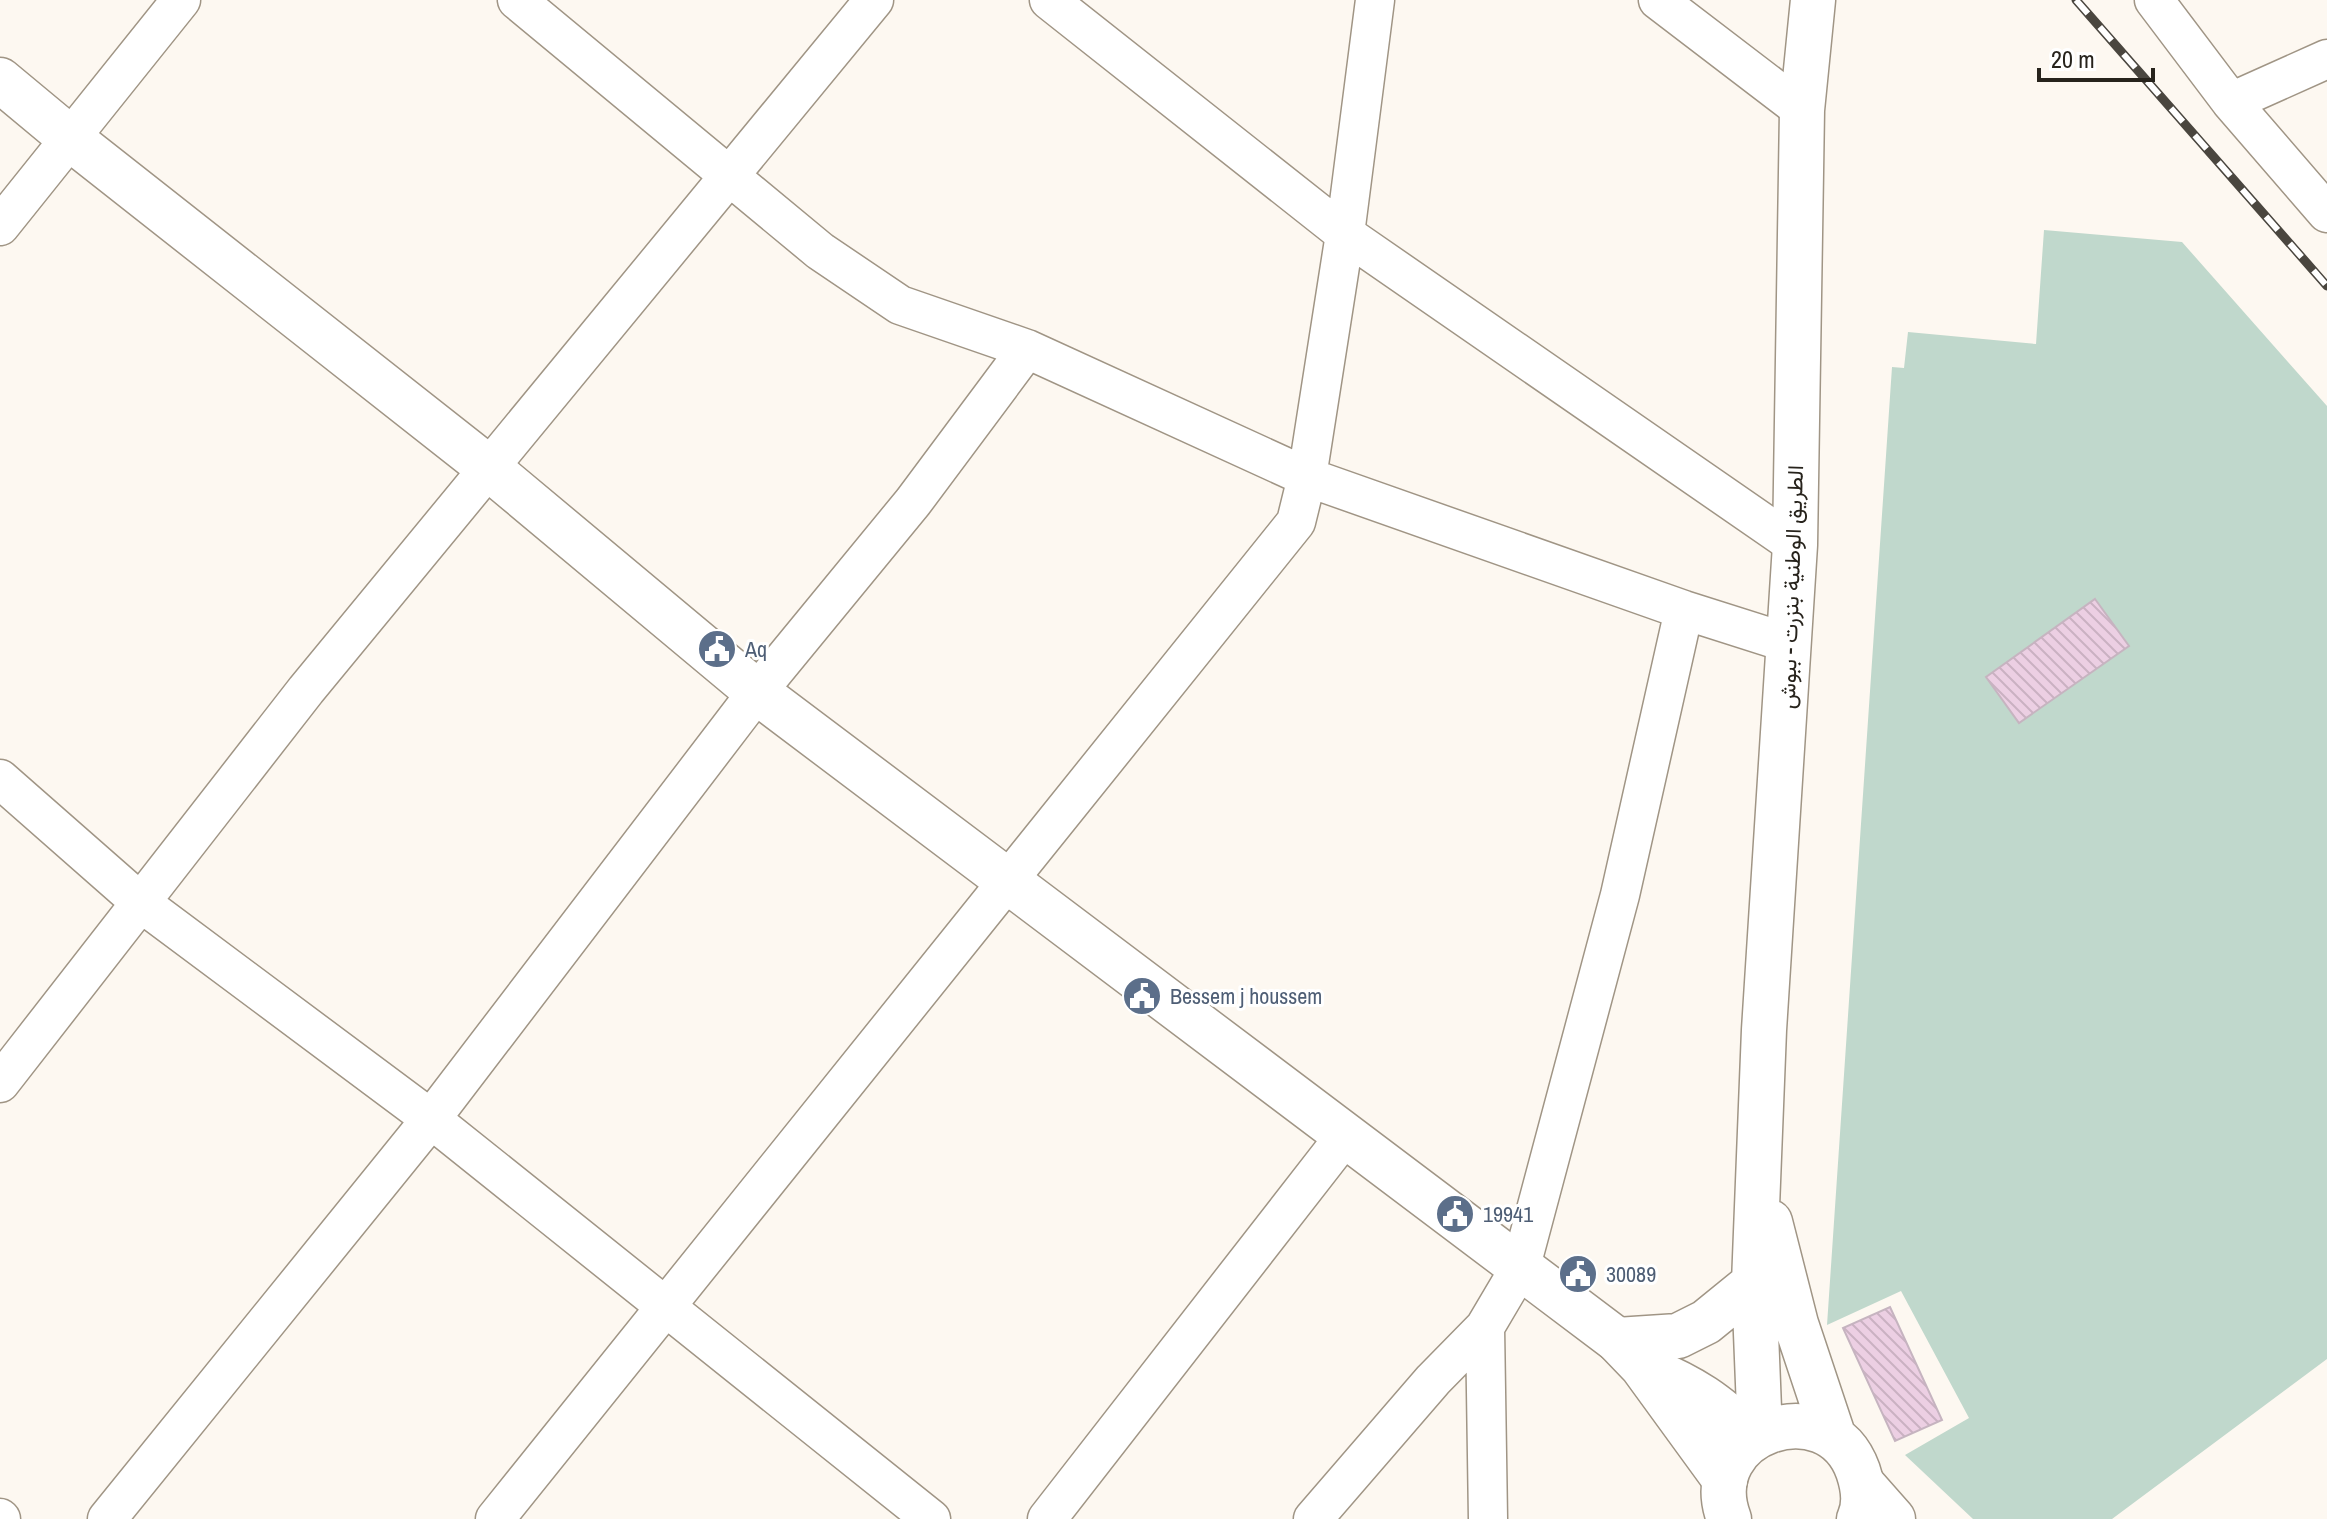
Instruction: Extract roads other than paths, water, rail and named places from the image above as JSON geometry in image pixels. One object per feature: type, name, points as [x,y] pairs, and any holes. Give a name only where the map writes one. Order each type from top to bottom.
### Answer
[{"type":"street","points":[[0,226],[181,0]]},
{"type":"street","points":[[517,0],[820,251],[900,305],[1027,349],[1307,477],[1684,610],[1791,644]]},
{"type":"street","points":[[0,1083],[306,690],[874,0]]},
{"type":"street","points":[[1049,0],[1345,234],[1795,545]]},
{"type":"street","points":[[497,1518],[1296,522],[1307,477],[1345,234],[1375,0]]},
{"type":"street","points":[[1658,0],[1802,110]]},
{"type":"street","name":"الطريق الوطنية بنزرت - ببوش","points":[[1756,1436],[1754,1283],[1758,1175],[1764,1030],[1791,644],[1802,110],[1813,0]]},
{"type":"street","points":[[2154,0],[2231,102],[2327,213]]},
{"type":"street","points":[[2231,102],[2327,59]]},
{"type":"street","points":[[0,80],[490,469],[757,692],[1521,1266],[1630,1353],[1718,1405],[1756,1436]]},
{"type":"street","points":[[107,1519],[431,1119],[757,692],[913,502],[1027,349]]},
{"type":"street","points":[[1313,1519],[1433,1380],[1485,1327],[1521,1266],[1620,895],[1684,610]]},
{"type":"street","points":[[0,779],[140,902],[431,1119],[931,1519]]},
{"type":"street","points":[[1047,1519],[1345,1136]]},
{"type":"street","name":"الطريق الوطنية بنزرت - ببوش","points":[[1758,1175],[1796,1324],[1834,1438],[1853,1459],[1861,1502],[1893,1519]]},
{"type":"street","points":[[1630,1353],[1706,1322],[1754,1283]]},
{"type":"street","points":[[1485,1327],[1488,1519]]},
{"type":"street","points":[[1630,1353],[1727,1499]]},
{"type":"street","points":[[1727,1499],[1731,1462],[1756,1436],[1784,1426],[1810,1428],[1834,1438]]},
{"type":"railway","points":[[2076,0],[2327,286]]},
{"type":"place","name":"Aq","points":[[717,649]]},
{"type":"place","name":"Bessem j houssem","points":[[1142,996]]},
{"type":"place","name":"19941","points":[[1455,1214]]},
{"type":"place","name":"30089","points":[[1578,1274]]}]
